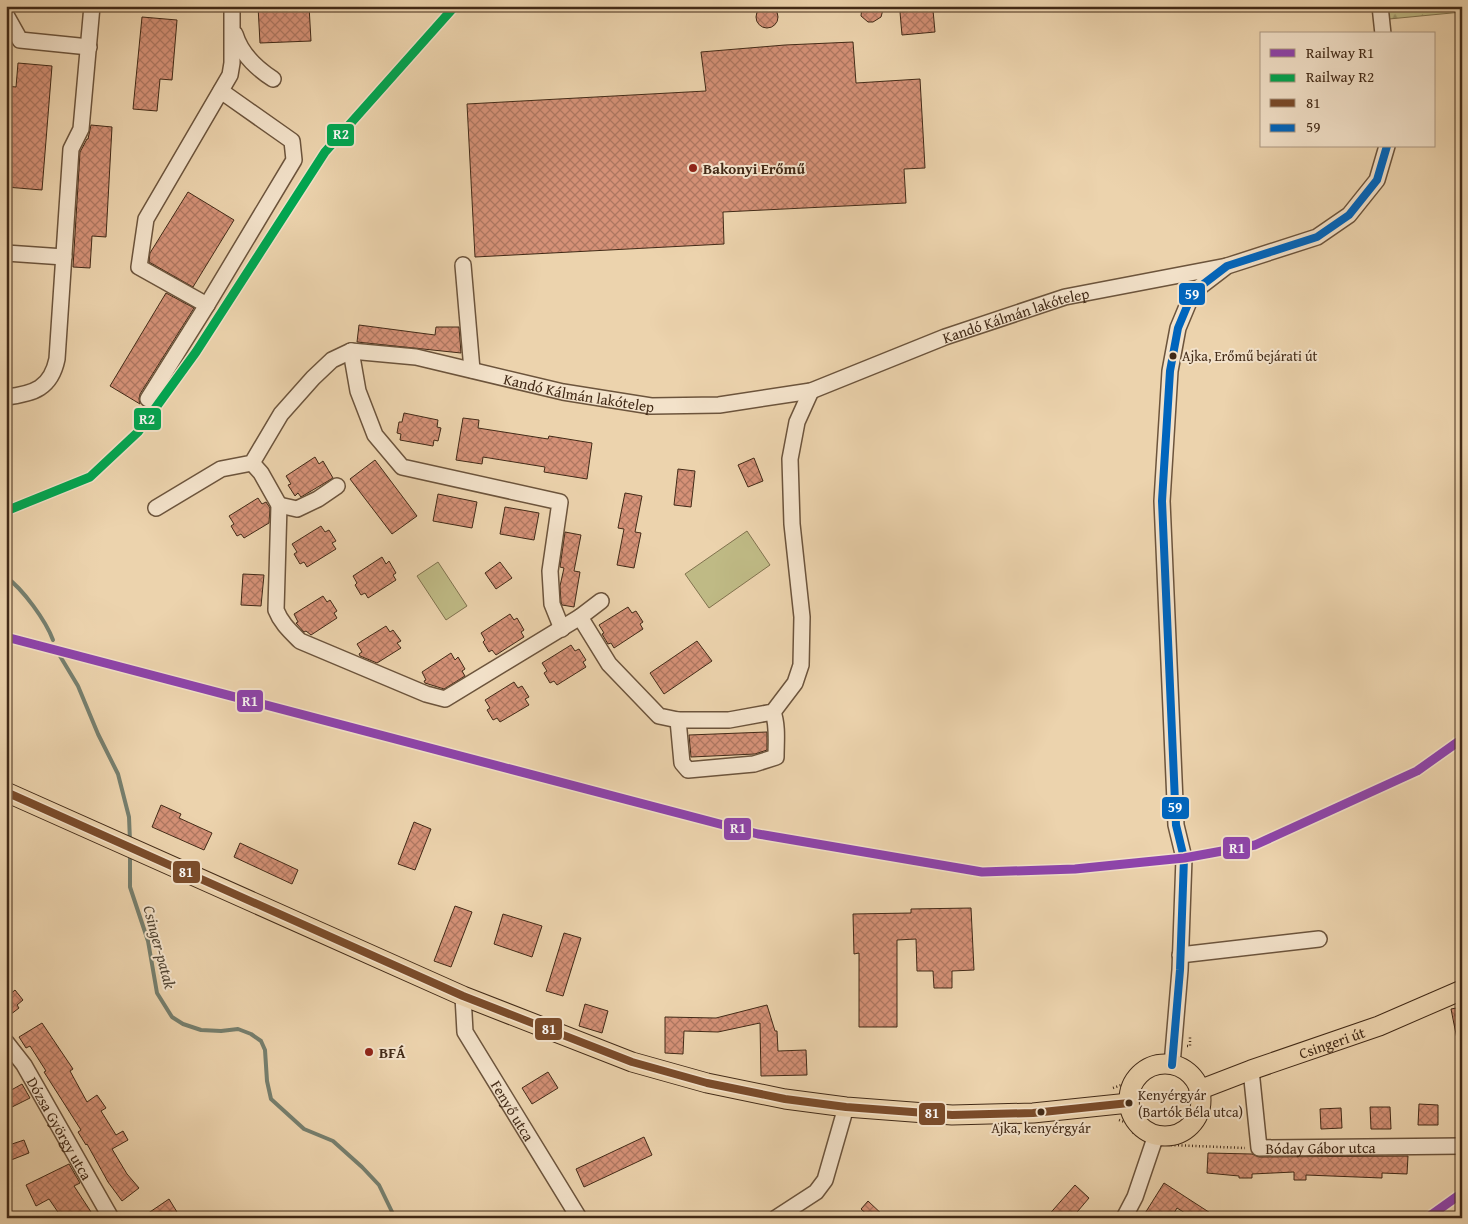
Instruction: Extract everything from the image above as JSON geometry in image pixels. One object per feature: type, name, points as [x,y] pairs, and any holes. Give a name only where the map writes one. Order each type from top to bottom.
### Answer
[{"type":"main road","points":[[6,792],[463,996],[632,1062],[707,1083],[785,1099],[846,1107],[952,1115],[1033,1113],[1129,1103]]},
{"type":"main road","name":"Csingeri út","points":[[1199,1090],[1379,1026],[1462,990]]},
{"type":"main road","points":[[1172,1065],[1189,1074],[1199,1090],[1200,1108],[1197,1117],[1192,1124],[1177,1134],[1157,1139],[1142,1128],[1131,1112],[1129,1103],[1130,1092],[1134,1082],[1141,1073],[1150,1068],[1172,1065]]},
{"type":"street","points":[[6,397],[21,396],[36,390],[46,383],[54,373],[57,359],[71,148],[81,129],[92,6]]},
{"type":"street","points":[[207,305],[139,266],[146,220],[230,75],[232,63],[232,6]]},
{"type":"street","points":[[1380,6],[1382,32]]},
{"type":"street","points":[[6,14],[20,40],[88,47]]},
{"type":"street","points":[[232,26],[239,47],[261,70],[273,79]]},
{"type":"street","points":[[148,399],[294,160],[292,141],[221,91]]},
{"type":"street","points":[[1172,1065],[1180,955],[1184,858],[1176,825],[1162,501],[1170,371],[1178,328],[1193,292],[1227,266],[1317,237],[1349,215],[1377,180],[1385,148]]},
{"type":"street","points":[[6,253],[64,257]]},
{"type":"street","points":[[463,265],[472,370]]},
{"type":"street","name":"Kandó Kálmán lakótelep","points":[[351,351],[416,356],[563,392],[651,406],[719,405],[811,391],[945,338],[1064,297],[1227,266]]},
{"type":"street","points":[[156,508],[220,469],[252,462],[281,414],[306,385],[332,360],[351,351],[358,391],[375,435],[402,468],[560,502],[550,571],[552,604],[562,629]]},
{"type":"street","points":[[580,617],[609,664],[638,696],[660,716],[678,720],[729,720],[773,712],[795,683],[801,665],[802,617],[792,524],[790,459],[797,422],[811,391]]},
{"type":"street","points":[[252,462],[261,473],[279,506],[276,610],[287,629],[300,641],[426,694],[445,699],[562,629],[600,601]]},
{"type":"street","points":[[279,506],[297,509],[318,499],[337,486]]},
{"type":"street","points":[[678,720],[682,763],[688,770],[754,764],[776,757],[776,720],[773,712]]},
{"type":"street","points":[[1180,955],[1319,939]]},
{"type":"street","name":"Fenyő utca","points":[[463,996],[465,1032],[579,1218]]},
{"type":"street","name":"Dózsa György utca","points":[[6,1042],[24,1065],[110,1218]]},
{"type":"street","name":"Bóday Gábor utca","points":[[1251,1070],[1259,1148],[1462,1146]]},
{"type":"street","points":[[776,1218],[816,1192],[825,1180],[846,1107]]},
{"type":"street","points":[[1124,1218],[1135,1197],[1157,1139]]},
{"type":"path","points":[[1117,1120],[1130,1124],[1134,1134],[1157,1139],[1162,1145],[1259,1148]]},
{"type":"green space","points":[[1388,6],[1462,6],[1462,12],[1389,19]]},
{"type":"green space","points":[[747,531],[770,565],[709,608],[685,574]]},
{"type":"green space","points":[[438,562],[467,606],[446,620],[417,576]]},
{"type":"building","points":[[258,6],[309,6],[311,41],[260,43]]},
{"type":"building","points":[[767,6],[777,13],[778,17],[771,27],[767,28],[757,21],[756,17],[763,7]]},
{"type":"building","points":[[862,6],[884,6],[881,17],[873,22],[868,22],[861,16]]},
{"type":"building","points":[[933,10],[935,32],[902,35],[900,12]]},
{"type":"building","points":[[142,17],[177,20],[172,80],[160,79],[157,111],[133,109]]},
{"type":"building","name":"Bakonyi Erőmű","points":[[853,42],[856,83],[920,79],[925,168],[904,169],[906,203],[723,212],[724,244],[475,257],[467,104],[706,91],[701,52]]},
{"type":"building","points":[[18,63],[52,66],[42,190],[6,187],[6,86],[16,87]]},
{"type":"building","points":[[91,125],[112,127],[106,237],[92,236],[90,268],[73,267],[80,152],[88,139]]},
{"type":"building","points":[[188,192],[234,220],[193,287],[149,262],[150,253]]},
{"type":"building","points":[[166,293],[194,308],[140,394],[140,404],[110,386]]},
{"type":"building","points":[[359,325],[435,335],[436,327],[459,327],[461,353],[357,342]]},
{"type":"building","points":[[404,413],[438,420],[437,427],[441,428],[438,441],[434,440],[433,446],[400,440],[401,434],[397,433],[399,422],[402,422]]},
{"type":"building","points":[[463,418],[479,420],[478,428],[548,439],[549,436],[592,443],[587,479],[544,472],[545,467],[483,457],[482,464],[456,460]]},
{"type":"building","points":[[315,457],[319,464],[323,461],[333,478],[301,497],[298,493],[295,496],[288,485],[291,484],[286,476]]},
{"type":"building","points":[[754,458],[763,481],[748,487],[738,465]]},
{"type":"building","points":[[375,460],[417,516],[392,534],[350,479]]},
{"type":"building","points":[[678,469],[695,471],[691,507],[674,505]]},
{"type":"building","points":[[625,493],[642,496],[635,532],[641,533],[634,568],[617,565],[624,529],[618,528]]},
{"type":"building","points":[[438,494],[477,502],[472,528],[433,521]]},
{"type":"building","points":[[258,498],[262,504],[266,502],[270,508],[269,523],[244,538],[241,534],[237,536],[231,526],[234,524],[229,516]]},
{"type":"building","points":[[505,507],[539,513],[534,540],[500,534]]},
{"type":"building","points":[[321,526],[325,532],[329,530],[336,541],[332,543],[336,549],[307,567],[304,562],[300,564],[294,554],[297,552],[292,544]]},
{"type":"building","points":[[565,532],[581,535],[574,571],[580,572],[574,607],[562,605],[561,602],[560,586],[564,568],[560,567]]},
{"type":"building","points":[[382,557],[386,564],[389,561],[396,573],[393,575],[396,580],[368,598],[365,593],[361,595],[355,585],[357,583],[353,576]]},
{"type":"building","points":[[500,562],[512,578],[496,589],[485,573]]},
{"type":"building","points":[[243,574],[264,575],[261,606],[241,605]]},
{"type":"building","points":[[323,596],[327,602],[330,600],[337,611],[334,613],[337,618],[311,635],[306,631],[304,632],[296,623],[298,622],[294,614]]},
{"type":"building","points":[[628,607],[632,613],[636,611],[643,622],[640,624],[643,629],[614,648],[611,643],[608,644],[599,625]]},
{"type":"building","points":[[510,614],[514,620],[517,618],[524,630],[521,632],[524,637],[496,655],[492,650],[489,652],[483,642],[485,640],[481,633]]},
{"type":"building","points":[[386,626],[390,632],[393,630],[401,641],[397,643],[401,648],[377,663],[360,656],[359,654],[362,652],[357,644]]},
{"type":"building","points":[[697,641],[712,661],[664,694],[650,673]]},
{"type":"building","points":[[571,645],[575,651],[579,649],[586,660],[583,662],[586,667],[557,685],[554,681],[550,683],[544,673],[547,671],[542,663]]},
{"type":"building","points":[[451,653],[455,660],[458,657],[465,669],[462,671],[465,676],[444,689],[425,683],[424,681],[426,680],[422,672]]},
{"type":"building","points":[[514,682],[518,688],[522,686],[529,697],[525,699],[529,705],[500,722],[497,718],[493,720],[487,710],[490,708],[485,700]]},
{"type":"building","points":[[767,732],[767,750],[755,754],[691,757],[689,735]]},
{"type":"building","points":[[161,805],[181,814],[179,818],[212,833],[204,850],[152,827]]},
{"type":"building","points":[[414,822],[431,829],[415,870],[398,864]]},
{"type":"building","points":[[240,843],[298,870],[292,884],[234,857]]},
{"type":"building","points":[[455,906],[472,912],[451,967],[434,961]]},
{"type":"building","points":[[971,908],[974,970],[952,971],[952,988],[934,988],[933,971],[917,971],[916,939],[897,940],[897,1027],[859,1027],[859,953],[854,954],[853,914],[911,913],[911,909]]},
{"type":"building","points":[[503,914],[542,926],[532,957],[494,944]]},
{"type":"building","points":[[564,933],[581,938],[563,996],[546,991]]},
{"type":"building","points":[[15,990],[23,1000],[17,1005],[19,1008],[6,1018],[6,991],[9,995]]},
{"type":"building","points":[[585,1004],[608,1011],[602,1033],[579,1026]]},
{"type":"building","points":[[767,1005],[775,1031],[777,1031],[778,1051],[806,1050],[807,1075],[761,1076],[760,1023],[718,1032],[684,1031],[683,1054],[665,1053],[665,1017],[716,1018]]},
{"type":"building","points":[[1462,1007],[1462,1038],[1457,1039],[1451,1009]]},
{"type":"building","points":[[42,1023],[73,1069],[70,1071],[87,1102],[97,1095],[106,1108],[101,1111],[116,1135],[123,1131],[128,1140],[112,1149],[127,1174],[139,1188],[122,1201],[108,1182],[87,1144],[78,1132],[81,1130],[44,1072],[46,1071],[30,1046],[26,1048],[19,1037]]},
{"type":"building","points":[[548,1072],[558,1088],[532,1104],[522,1088]]},
{"type":"building","points":[[22,1084],[30,1098],[6,1110],[6,1093]]},
{"type":"building","points":[[1419,1104],[1438,1105],[1438,1125],[1418,1125]]},
{"type":"building","points":[[1370,1107],[1390,1107],[1391,1129],[1371,1129]]},
{"type":"building","points":[[1341,1108],[1342,1128],[1321,1129],[1320,1109]]},
{"type":"building","points":[[644,1137],[652,1155],[584,1187],[576,1169]]},
{"type":"building","points":[[24,1140],[29,1153],[11,1160],[6,1146]]},
{"type":"building","points":[[1208,1153],[1252,1154],[1259,1157],[1408,1156],[1407,1174],[1382,1173],[1382,1178],[1306,1175],[1306,1180],[1294,1180],[1294,1172],[1252,1174],[1252,1178],[1239,1178],[1239,1176],[1207,1173]]},
{"type":"building","points":[[69,1164],[80,1183],[74,1186],[95,1218],[62,1218],[49,1199],[36,1206],[26,1185]]},
{"type":"building","points":[[1164,1183],[1218,1218],[1193,1218],[1177,1208],[1171,1218],[1142,1218]]},
{"type":"building","points":[[1075,1185],[1089,1198],[1072,1218],[1046,1218]]},
{"type":"building","points":[[169,1199],[177,1212],[168,1218],[141,1218]]},
{"type":"building","points":[[868,1201],[886,1218],[871,1218],[861,1209]]},
{"type":"waterway","name":"Csinger-patak","points":[[6,577],[20,589],[33,606],[53,640]]},
{"type":"waterway","name":"Csinger-patak","points":[[60,656],[78,686],[98,734],[118,774],[129,817],[130,841]]},
{"type":"waterway","name":"Csinger-patak","points":[[130,853],[130,887],[148,941],[157,993],[172,1017],[183,1024],[201,1030],[221,1031],[238,1029],[251,1034],[261,1041],[265,1050],[267,1081],[271,1099],[304,1129],[333,1141],[362,1167],[379,1185],[395,1218]]},
{"type":"rail line","name":"R2","points":[[6,511],[90,477],[138,432],[196,352],[325,152],[455,6]]},
{"type":"rail line","name":"R1","points":[[6,637],[758,834],[982,872],[1075,869],[1184,858],[1255,845],[1417,771],[1462,739]]},
{"type":"rail line","name":"R1","points":[[1427,1218],[1462,1193]]},
{"type":"transit line","name":"59","points":[[1172,1065],[1180,970],[1184,858],[1176,825],[1162,501],[1170,371],[1178,328],[1193,292],[1227,266],[1317,237],[1349,215],[1377,180],[1386,148]]},
{"type":"transit line","name":"81","points":[[6,792],[463,996],[632,1062],[707,1083],[785,1099],[846,1107],[952,1115],[1033,1113],[1129,1103]]},
{"type":"place","name":"Bakonyi Erőmű","points":[[693,168]]},
{"type":"place","name":"Ajka, Erőmű bejárati út","points":[[1173,356]]},
{"type":"place","name":"BFÁ","points":[[369,1052]]},
{"type":"place","name":"Kenyérgyár (Bartók Béla utca)","points":[[1129,1103]]},
{"type":"place","name":"Ajka, kenyérgyár","points":[[1041,1112]]}]
